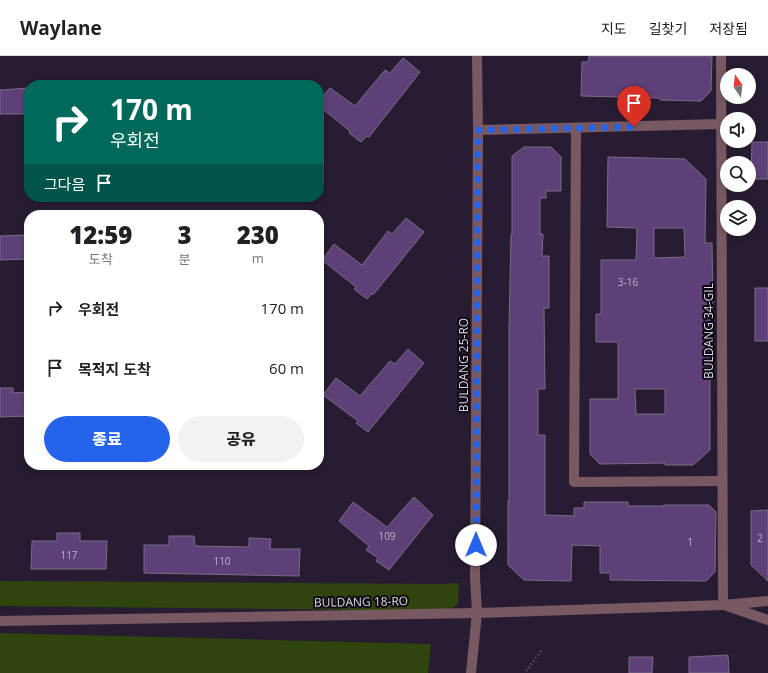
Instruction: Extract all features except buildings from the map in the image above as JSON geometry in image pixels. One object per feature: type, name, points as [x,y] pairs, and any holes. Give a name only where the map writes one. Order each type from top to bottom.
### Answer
[{"type":"street","name":"BULDANG 25-RO","points":[[471,673],[477,613],[475,577],[478,130],[477,56]]},
{"type":"street","name":"BULDANG 34-GIL","points":[[721,56],[721,112]]},
{"type":"street","points":[[478,130],[720,124]]},
{"type":"street","points":[[576,128],[574,482],[722,481]]},
{"type":"street","name":"BULDANG 34-GIL","points":[[721,148],[723,605]]},
{"type":"street","name":"BULDANG 18-RO","points":[[0,621],[477,613],[723,605],[768,601]]},
{"type":"street","points":[[723,605],[768,620]]},
{"type":"path","points":[[526,671],[541,651]]},
{"type":"green space","points":[[0,581],[459,583],[458,604],[449,611],[0,606]]},
{"type":"green space","points":[[0,633],[431,644],[428,673],[0,673]]},
{"type":"route","points":[[476,545],[478,130],[634,127]]}]
